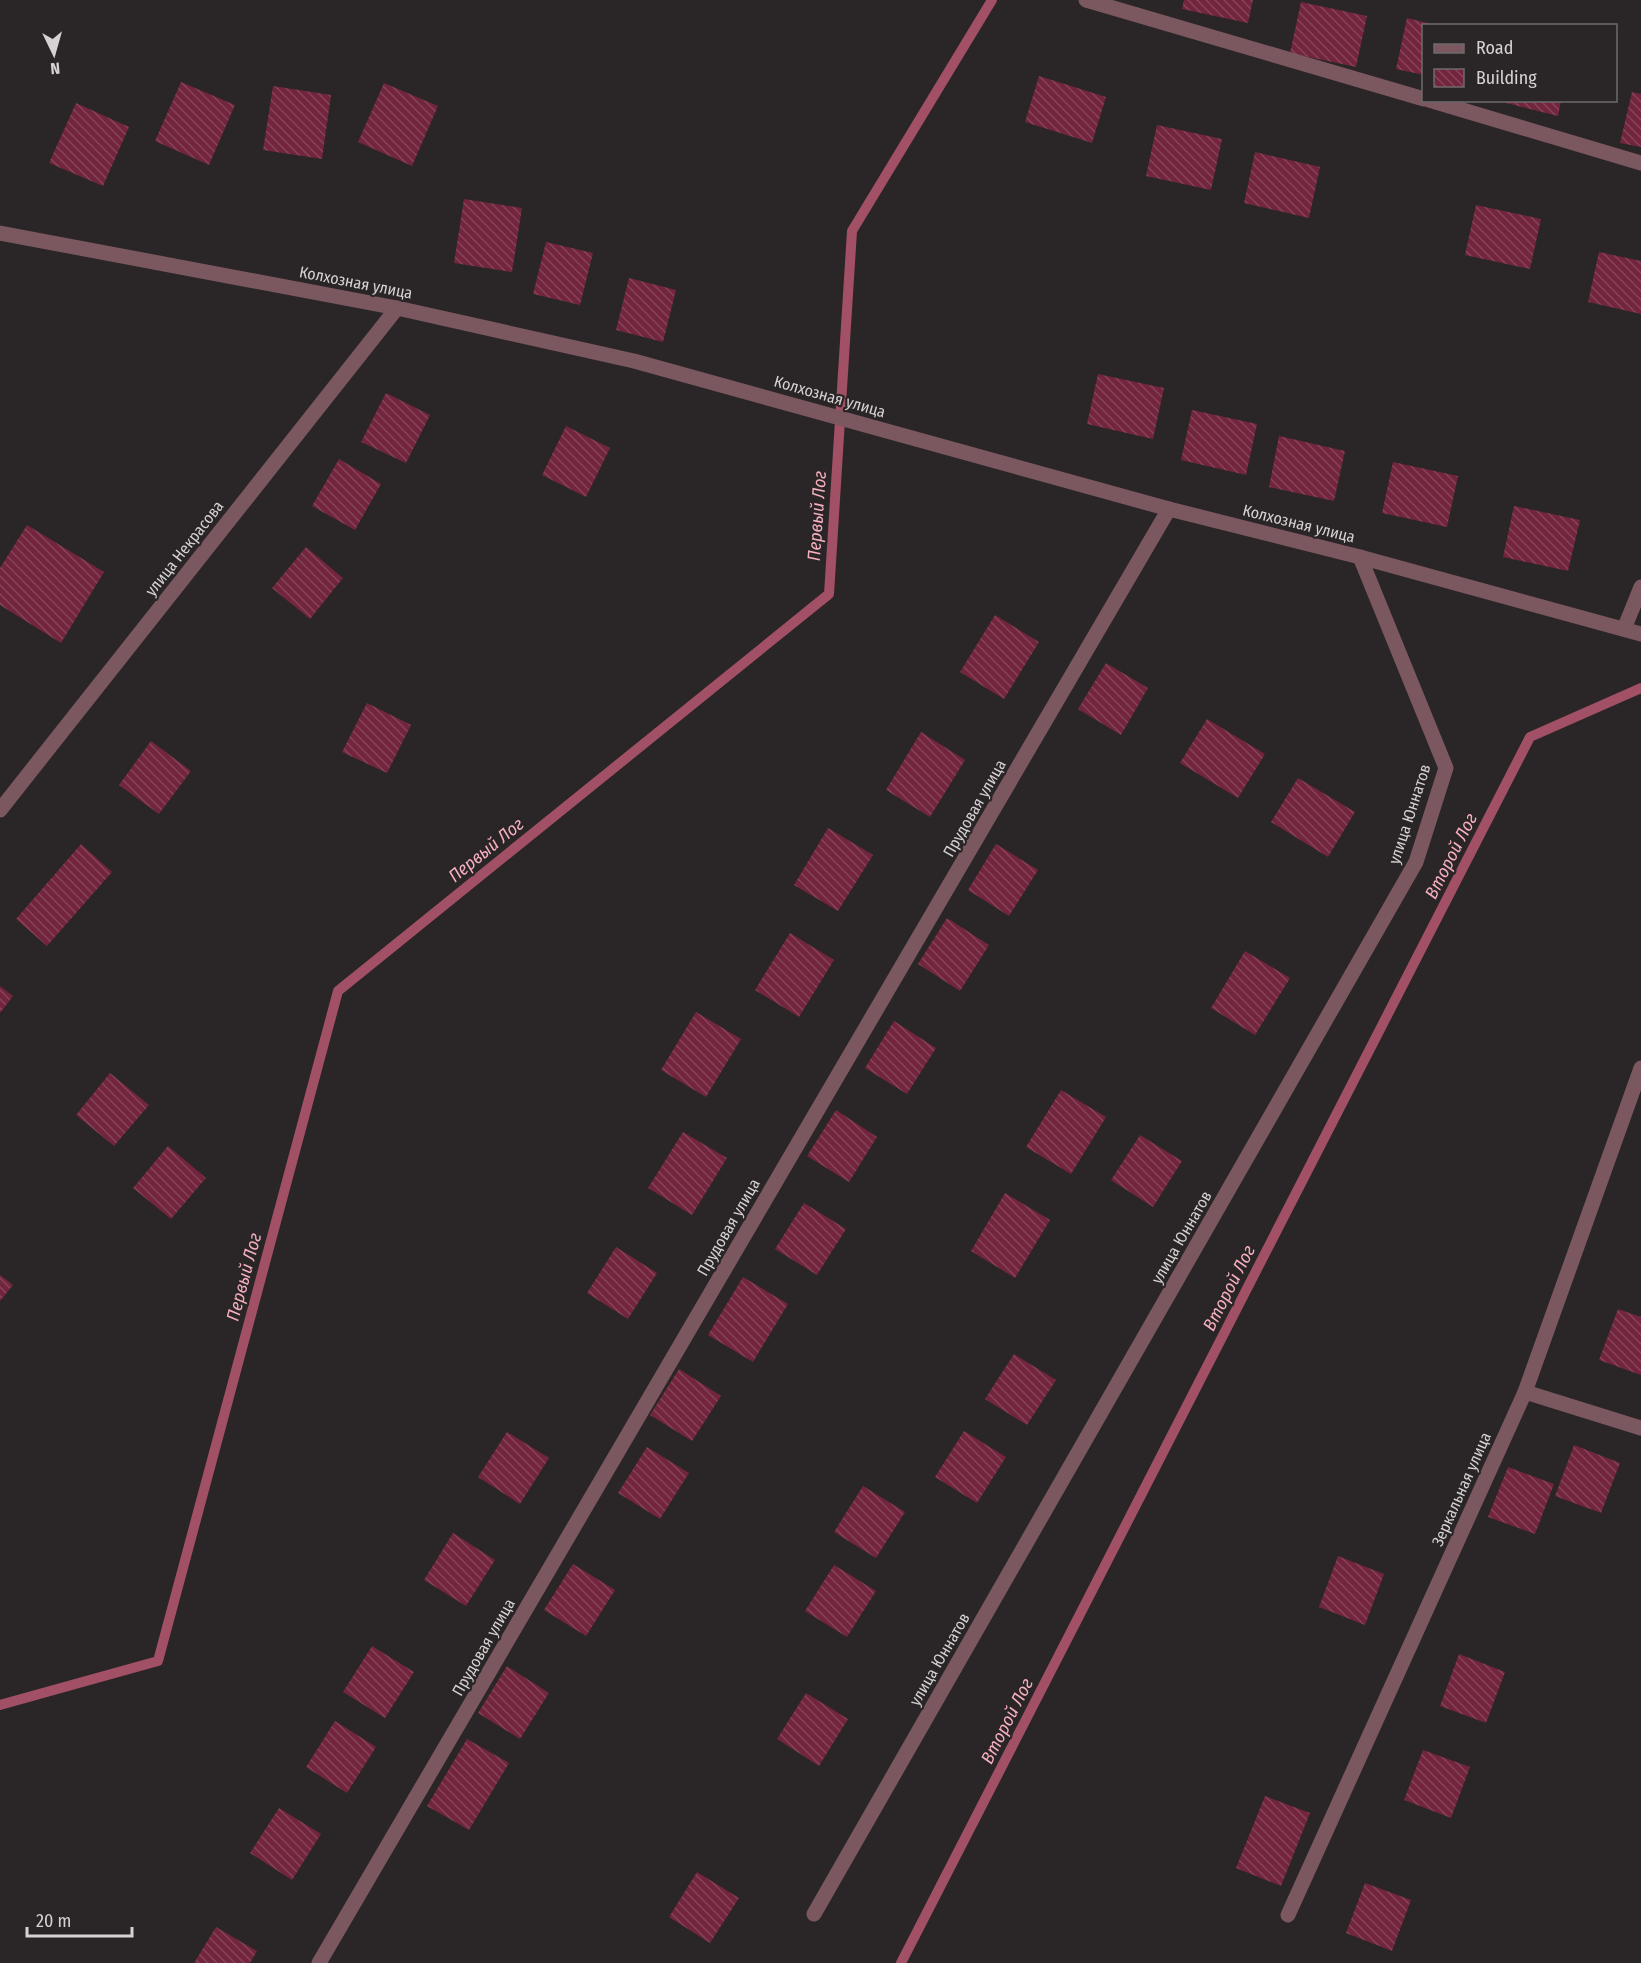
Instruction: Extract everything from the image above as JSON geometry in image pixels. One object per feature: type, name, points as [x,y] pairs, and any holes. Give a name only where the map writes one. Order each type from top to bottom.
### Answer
[{"type":"street","points":[[1086,0],[1422,98]]},
{"type":"street","points":[[1436,102],[1641,163]]},
{"type":"street","name":"Колхозная улица","points":[[0,233],[397,308],[634,361],[1169,509],[1360,557],[1641,634]]},
{"type":"street","name":"улица Некрасова","points":[[0,810],[397,308]]},
{"type":"street","name":"Прудовая улица","points":[[319,1963],[1169,509]]},
{"type":"street","name":"улица Юннатов","points":[[814,1914],[1416,862],[1446,768],[1360,557]]},
{"type":"street","points":[[1624,629],[1641,587]]},
{"type":"street","name":"Зеркальная улица","points":[[1288,1915],[1525,1392],[1641,1068]]},
{"type":"street","points":[[1525,1392],[1641,1428]]},
{"type":"building","points":[[1184,0],[1253,0],[1248,23],[1182,9]]},
{"type":"building","points":[[1301,2],[1367,16],[1356,67],[1290,53]]},
{"type":"building","points":[[1407,18],[1432,24],[1422,24],[1422,75],[1396,69]]},
{"type":"building","points":[[1039,76],[1106,97],[1092,143],[1025,122]]},
{"type":"building","points":[[181,82],[235,105],[209,165],[155,141]]},
{"type":"building","points":[[384,83],[438,106],[412,166],[358,142]]},
{"type":"building","points":[[273,86],[331,95],[322,159],[263,150]]},
{"type":"building","points":[[1632,92],[1641,94],[1641,147],[1620,143]]},
{"type":"building","points":[[1502,102],[1561,102],[1558,116]]},
{"type":"building","points":[[76,103],[129,127],[103,186],[49,163]]},
{"type":"building","points":[[1157,125],[1222,139],[1211,190],[1146,176]]},
{"type":"building","points":[[1255,152],[1320,167],[1309,218],[1244,203]]},
{"type":"building","points":[[464,199],[522,208],[512,272],[454,263]]},
{"type":"building","points":[[1476,205],[1541,219],[1530,269],[1465,255]]},
{"type":"building","points":[[546,242],[593,253],[580,305],[533,294]]},
{"type":"building","points":[[1599,252],[1641,261],[1641,314],[1588,302]]},
{"type":"building","points":[[629,278],[676,290],[663,342],[616,330]]},
{"type":"building","points":[[1098,374],[1164,388],[1153,439],[1087,424]]},
{"type":"building","points":[[386,393],[430,415],[406,463],[361,442]]},
{"type":"building","points":[[1192,410],[1257,424],[1246,475],[1181,460]]},
{"type":"building","points":[[566,426],[610,448],[586,497],[542,475]]},
{"type":"building","points":[[1279,436],[1345,451],[1334,501],[1269,487]]},
{"type":"building","points":[[339,459],[381,484],[355,530],[312,506]]},
{"type":"building","points":[[1393,462],[1458,476],[1447,527],[1382,513]]},
{"type":"building","points":[[1514,506],[1580,520],[1568,571],[1503,557]]},
{"type":"building","points":[[27,525],[104,572],[61,643],[0,605],[0,568]]},
{"type":"building","points":[[306,547],[343,578],[310,619],[272,588]]},
{"type":"building","points":[[995,615],[1039,642],[1004,699],[960,672]]},
{"type":"building","points":[[1106,663],[1148,688],[1121,735],[1078,709]]},
{"type":"building","points":[[367,703],[411,725],[387,773],[342,752]]},
{"type":"building","points":[[1207,719],[1265,754],[1238,798],[1180,763]]},
{"type":"building","points":[[921,732],[965,760],[930,817],[886,790]]},
{"type":"building","points":[[151,741],[191,771],[159,814],[119,785]]},
{"type":"building","points":[[1298,778],[1355,812],[1328,857],[1271,822]]},
{"type":"building","points":[[828,828],[873,855],[838,911],[794,885]]},
{"type":"building","points":[[81,844],[112,872],[47,946],[16,919]]},
{"type":"building","points":[[996,844],[1038,870],[1009,916],[968,890]]},
{"type":"building","points":[[947,918],[989,945],[960,991],[918,964]]},
{"type":"building","points":[[790,933],[834,960],[799,1017],[755,990]]},
{"type":"building","points":[[1245,951],[1290,978],[1255,1035],[1211,1008]]},
{"type":"building","points":[[0,986],[13,996],[0,1013]]},
{"type":"building","points":[[696,1012],[741,1039],[706,1097],[661,1070]]},
{"type":"building","points":[[894,1021],[936,1048],[907,1094],[865,1068]]},
{"type":"building","points":[[110,1073],[149,1105],[114,1146],[76,1115]]},
{"type":"building","points":[[1061,1090],[1106,1117],[1071,1174],[1026,1147]]},
{"type":"building","points":[[836,1110],[877,1137],[849,1182],[807,1156]]},
{"type":"building","points":[[683,1132],[727,1158],[692,1215],[648,1188]]},
{"type":"building","points":[[1140,1135],[1182,1161],[1153,1207],[1111,1180]]},
{"type":"building","points":[[168,1146],[206,1178],[171,1219],[133,1188]]},
{"type":"building","points":[[1005,1193],[1050,1220],[1015,1278],[971,1251]]},
{"type":"building","points":[[804,1203],[846,1229],[817,1275],[775,1249]]},
{"type":"building","points":[[616,1247],[657,1273],[628,1319],[587,1293]]},
{"type":"building","points":[[0,1275],[13,1285],[0,1301]]},
{"type":"building","points":[[743,1277],[788,1304],[753,1362],[708,1335]]},
{"type":"building","points":[[1618,1309],[1641,1317],[1641,1375],[1599,1360]]},
{"type":"building","points":[[1014,1354],[1056,1380],[1027,1425],[985,1399]]},
{"type":"building","points":[[679,1369],[721,1396],[692,1441],[650,1415]]},
{"type":"building","points":[[964,1431],[1006,1457],[977,1503],[935,1477]]},
{"type":"building","points":[[507,1432],[549,1458],[520,1504],[478,1477]]},
{"type":"building","points":[[1574,1445],[1620,1463],[1601,1513],[1555,1496]]},
{"type":"building","points":[[647,1447],[689,1473],[660,1519],[618,1493]]},
{"type":"building","points":[[1508,1467],[1554,1484],[1535,1534],[1488,1517]]},
{"type":"building","points":[[863,1486],[905,1512],[876,1558],[834,1532]]},
{"type":"building","points":[[453,1533],[495,1560],[466,1606],[424,1580]]},
{"type":"building","points":[[1338,1556],[1384,1574],[1365,1625],[1319,1607]]},
{"type":"building","points":[[573,1564],[615,1590],[586,1636],[544,1610]]},
{"type":"building","points":[[834,1565],[876,1591],[847,1637],[805,1611]]},
{"type":"building","points":[[372,1646],[414,1672],[385,1718],[343,1692]]},
{"type":"building","points":[[1459,1654],[1505,1672],[1486,1723],[1440,1706]]},
{"type":"building","points":[[507,1666],[549,1693],[520,1739],[478,1713]]},
{"type":"building","points":[[806,1693],[848,1719],[819,1766],[777,1739]]},
{"type":"building","points":[[335,1721],[376,1747],[347,1793],[306,1767]]},
{"type":"building","points":[[467,1739],[509,1763],[469,1830],[427,1806]]},
{"type":"building","points":[[1423,1750],[1470,1767],[1451,1818],[1404,1800]]},
{"type":"building","points":[[1265,1796],[1310,1813],[1281,1886],[1236,1868]]},
{"type":"building","points":[[279,1808],[321,1834],[292,1880],[250,1853]]},
{"type":"building","points":[[697,1872],[739,1898],[710,1943],[669,1917]]},
{"type":"building","points":[[1365,1883],[1411,1900],[1392,1951],[1346,1933]]},
{"type":"building","points":[[216,1927],[257,1951],[250,1963],[194,1963]]},
{"type":"waterway","name":"Первый Лог","points":[[0,1705],[158,1661],[338,991],[829,594],[852,231],[992,0]]},
{"type":"waterway","name":"Второй Лог","points":[[901,1963],[1530,737],[1641,688]]}]
